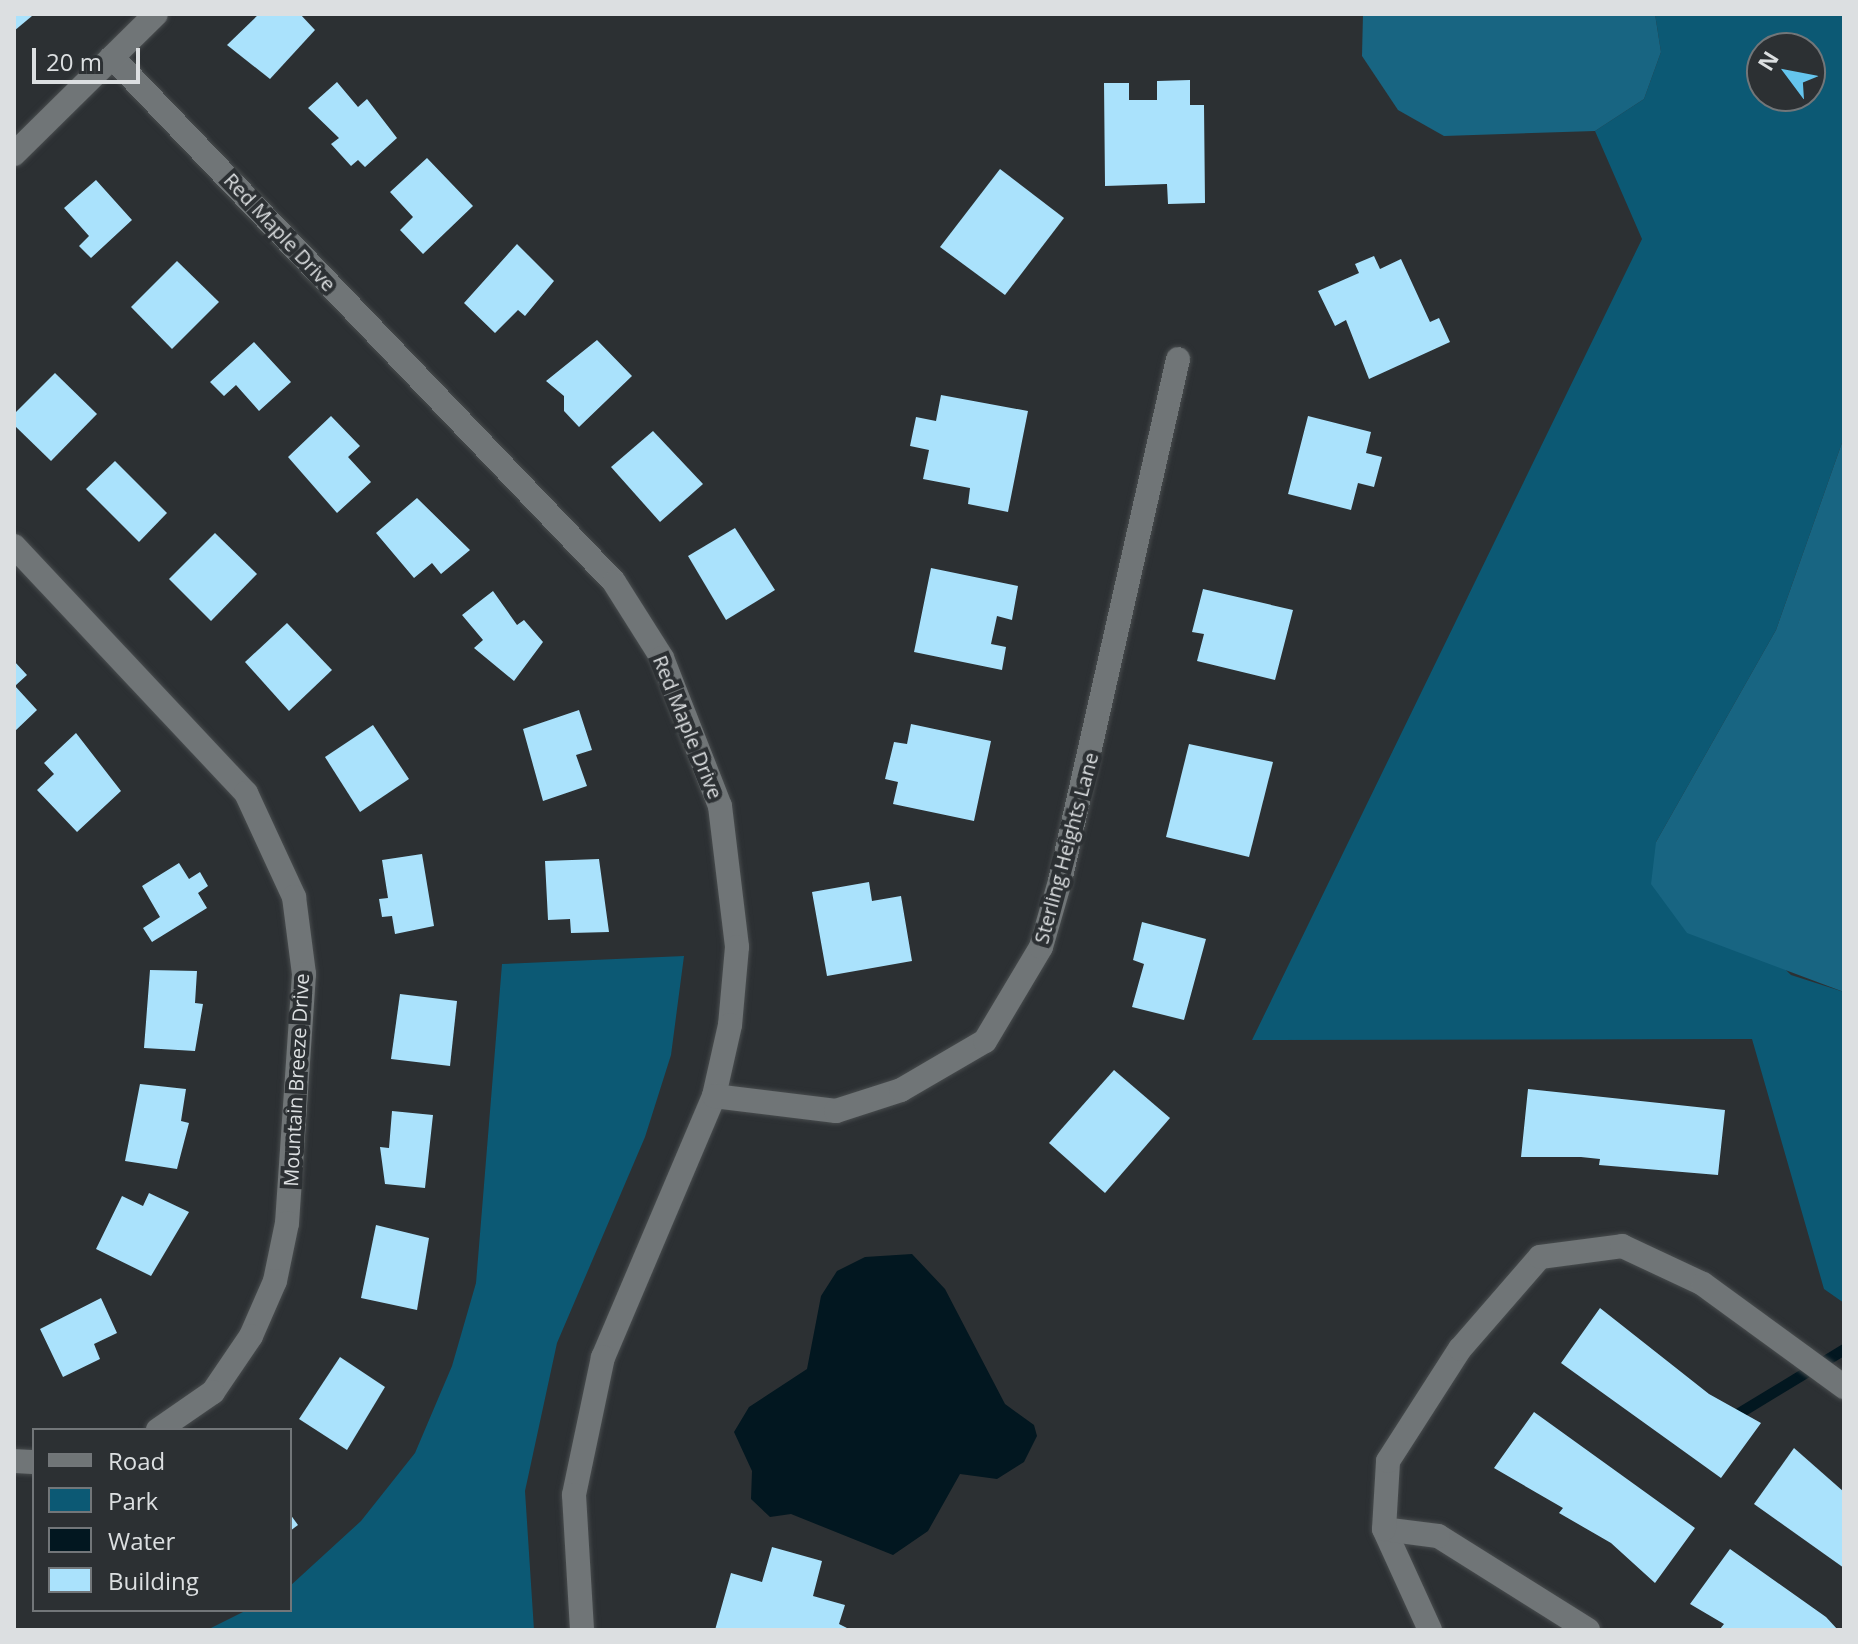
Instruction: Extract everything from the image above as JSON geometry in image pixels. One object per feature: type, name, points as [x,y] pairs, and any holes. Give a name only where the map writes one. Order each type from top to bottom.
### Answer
[{"type":"street","points":[[14,154],[156,14]]},
{"type":"street","name":"Red Maple Drive","points":[[112,57],[614,582],[662,658],[720,806],[733,887],[730,1025],[714,1096],[603,1357],[574,1495],[582,1630]]},
{"type":"street","name":"Sterling Heights Lane","points":[[714,1096],[836,1111],[901,1090],[985,1041],[1041,947],[1060,881],[1178,359]]},
{"type":"street","name":"Mountain Breeze Drive","points":[[14,546],[246,793],[294,897],[304,974],[287,1223],[275,1281],[251,1336],[213,1392],[161,1428]]},
{"type":"street","points":[[1430,1630],[1384,1529],[1388,1461],[1460,1349],[1540,1257],[1622,1246],[1703,1284],[1844,1387]]},
{"type":"street","points":[[1384,1529],[1438,1536],[1588,1630]]},
{"type":"green space","points":[[1655,14],[1844,14],[1844,437],[1776,630],[1656,842],[1791,975],[1844,992],[1844,1303],[1824,1289],[1752,1039],[1252,1040],[1642,239],[1595,131],[1644,99],[1661,52]]},
{"type":"green space","points":[[684,956],[671,1055],[645,1137],[557,1343],[525,1491],[534,1630],[207,1630],[243,1612],[292,1612],[292,1584],[361,1521],[415,1453],[452,1366],[476,1283],[502,964]]},
{"type":"shaded area","points":[[1363,14],[1655,14],[1661,52],[1644,99],[1595,131],[1444,136],[1398,110],[1362,56]]},
{"type":"shaded area","points":[[1844,437],[1844,992],[1687,933],[1651,884],[1656,842],[1776,630]]},
{"type":"water","points":[[912,1254],[945,1289],[1005,1404],[1034,1425],[1037,1436],[1024,1462],[997,1479],[960,1474],[928,1531],[893,1555],[791,1514],[770,1517],[751,1499],[752,1471],[734,1432],[749,1407],[807,1369],[821,1296],[837,1271],[865,1257]]},
{"type":"building","points":[[14,14],[30,14],[32,16],[14,31]]},
{"type":"building","points":[[259,14],[300,14],[315,30],[270,79],[227,45]]},
{"type":"building","points":[[1190,80],[1190,105],[1204,105],[1205,203],[1168,204],[1167,184],[1105,186],[1104,83],[1129,83],[1129,100],[1157,100],[1157,81]]},
{"type":"building","points":[[337,82],[358,107],[367,99],[397,138],[365,167],[358,160],[351,166],[331,144],[339,138],[308,108]]},
{"type":"building","points":[[427,158],[473,206],[423,254],[400,230],[413,217],[390,192]]},
{"type":"building","points":[[1000,169],[1064,218],[1005,295],[940,247]]},
{"type":"building","points":[[96,180],[132,220],[91,258],[79,246],[89,236],[64,208]]},
{"type":"building","points":[[517,244],[554,281],[525,316],[518,310],[495,333],[464,303]]},
{"type":"building","points":[[1374,256],[1380,269],[1401,259],[1430,322],[1439,318],[1450,342],[1369,379],[1346,320],[1335,326],[1318,291],[1359,273],[1355,264]]},
{"type":"building","points":[[177,261],[219,302],[172,349],[131,307]]},
{"type":"building","points":[[597,340],[632,376],[579,427],[564,411],[564,396],[546,381]]},
{"type":"building","points":[[254,342],[291,382],[259,411],[236,385],[224,396],[210,382]]},
{"type":"building","points":[[55,373],[97,414],[51,461],[14,425],[14,414]]},
{"type":"building","points":[[941,395],[1028,411],[1008,512],[968,504],[970,488],[923,479],[929,450],[910,446],[916,417],[936,421]]},
{"type":"building","points":[[331,416],[360,446],[348,457],[371,482],[337,513],[288,457]]},
{"type":"building","points":[[1308,416],[1371,432],[1366,453],[1382,457],[1374,487],[1358,483],[1351,510],[1288,494]]},
{"type":"building","points":[[653,431],[703,484],[660,522],[611,467]]},
{"type":"building","points":[[115,461],[167,513],[139,542],[86,489]]},
{"type":"building","points":[[417,498],[470,550],[441,574],[432,563],[414,578],[376,533]]},
{"type":"building","points":[[735,528],[775,590],[726,620],[688,556]]},
{"type":"building","points":[[215,533],[257,574],[211,621],[169,579]]},
{"type":"building","points":[[931,568],[1018,586],[1012,620],[997,616],[991,644],[1006,647],[1002,670],[914,652]]},
{"type":"building","points":[[1203,589],[1293,610],[1275,680],[1197,661],[1204,634],[1192,632]]},
{"type":"building","points":[[493,591],[517,625],[524,620],[543,642],[514,681],[474,648],[483,640],[462,615]]},
{"type":"building","points":[[287,623],[332,670],[289,711],[245,662]]},
{"type":"building","points":[[14,661],[27,675],[15,686],[37,710],[14,732]]},
{"type":"building","points":[[579,710],[592,750],[576,755],[587,786],[543,801],[523,729]]},
{"type":"building","points":[[911,724],[991,741],[974,821],[893,804],[898,782],[885,779],[894,742],[907,744]]},
{"type":"building","points":[[373,725],[409,779],[360,812],[325,757]]},
{"type":"building","points":[[76,733],[121,791],[77,832],[37,790],[54,774],[44,763]]},
{"type":"building","points":[[1189,744],[1273,762],[1249,857],[1166,837]]},
{"type":"building","points":[[422,854],[434,926],[395,934],[392,916],[382,917],[379,899],[388,898],[382,860]]},
{"type":"building","points":[[599,859],[609,932],[571,933],[570,919],[548,920],[545,861]]},
{"type":"building","points":[[179,863],[189,879],[200,872],[208,886],[198,893],[207,908],[152,942],[143,928],[160,917],[142,886]]},
{"type":"building","points":[[869,882],[872,901],[901,896],[912,961],[827,976],[812,892]]},
{"type":"building","points":[[1142,922],[1206,939],[1184,1020],[1132,1007],[1144,964],[1133,960]]},
{"type":"building","points":[[150,970],[197,971],[195,1003],[203,1004],[195,1051],[144,1048]]},
{"type":"building","points":[[400,994],[457,1001],[450,1066],[391,1059]]},
{"type":"building","points":[[1114,1070],[1170,1118],[1105,1193],[1049,1143]]},
{"type":"building","points":[[140,1084],[186,1089],[181,1121],[189,1123],[177,1169],[125,1161]]},
{"type":"building","points":[[1528,1089],[1725,1110],[1718,1175],[1599,1165],[1600,1159],[1581,1157],[1521,1157]]},
{"type":"building","points":[[392,1111],[433,1115],[425,1188],[385,1184],[380,1147],[389,1148]]},
{"type":"building","points":[[149,1193],[189,1212],[151,1276],[96,1249],[122,1196],[143,1206]]},
{"type":"building","points":[[376,1225],[429,1238],[417,1310],[361,1298]]},
{"type":"building","points":[[101,1298],[117,1333],[94,1344],[100,1359],[63,1377],[40,1329]]},
{"type":"building","points":[[1600,1308],[1709,1394],[1761,1423],[1721,1478],[1561,1363]]},
{"type":"building","points":[[340,1357],[385,1387],[347,1450],[299,1419]]},
{"type":"building","points":[[1534,1412],[1695,1528],[1655,1583],[1611,1543],[1559,1513],[1563,1508],[1494,1468]]},
{"type":"building","points":[[1794,1448],[1844,1492],[1844,1568],[1754,1504]]},
{"type":"building","points":[[772,1547],[822,1561],[813,1596],[845,1605],[839,1624],[851,1630],[715,1630],[731,1573],[762,1582]]},
{"type":"building","points":[[1730,1549],[1826,1617],[1838,1630],[1720,1629],[1724,1624],[1690,1604]]},
{"type":"waterway","points":[[1732,1417],[1844,1349]]}]
